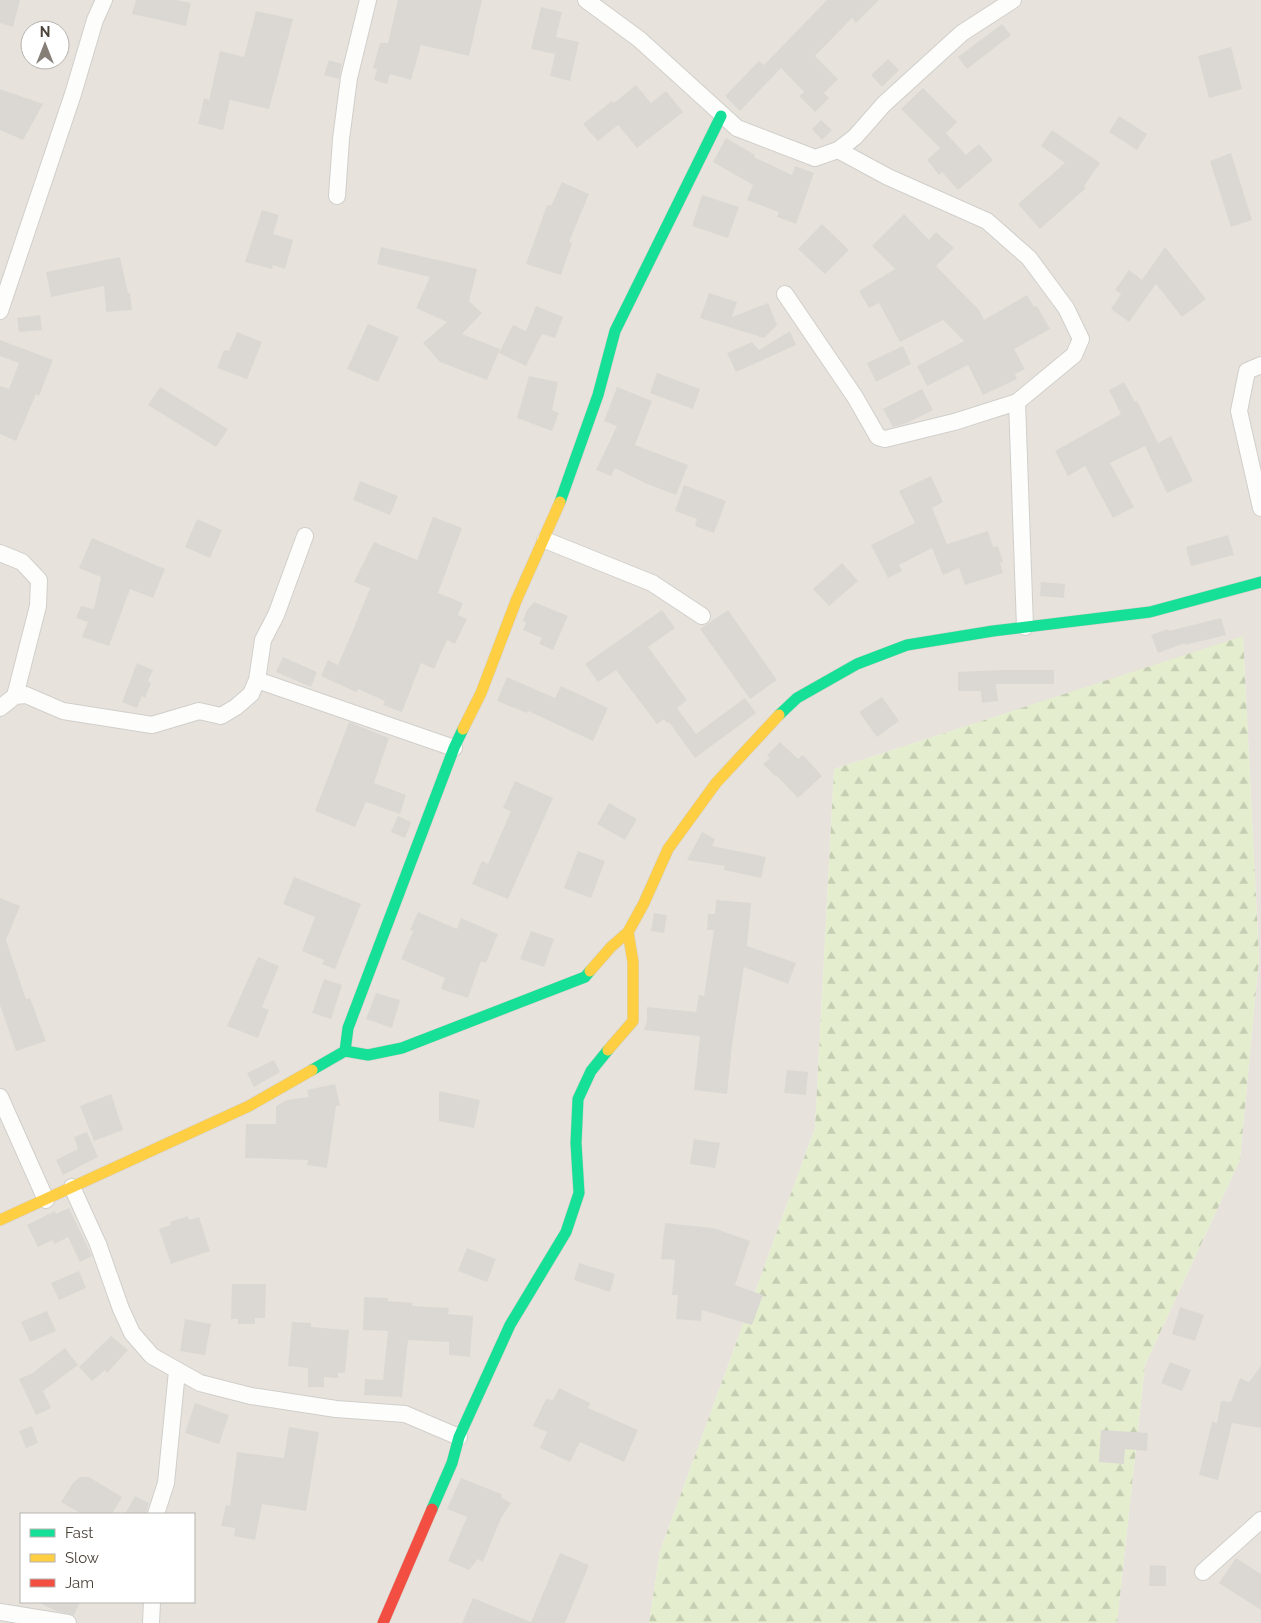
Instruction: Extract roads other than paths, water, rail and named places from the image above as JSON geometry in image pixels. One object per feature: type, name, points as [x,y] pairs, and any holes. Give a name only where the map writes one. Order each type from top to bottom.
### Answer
[{"type":"street","points":[[0,311],[73,94],[95,20],[104,0]]},
{"type":"street","points":[[337,196],[348,87],[368,0]]},
{"type":"street","points":[[586,0],[639,39],[721,116],[737,128],[815,158],[838,150],[855,137],[916,73],[962,33],[1013,0]]},
{"type":"street","points":[[344,1051],[348,1028],[454,748],[481,693],[516,601],[545,540],[598,395],[615,331],[721,116]]},
{"type":"street","points":[[785,294],[855,398],[878,437],[886,439],[911,434],[1017,402],[1074,355],[1081,339],[1066,308],[1029,258],[988,221],[888,177],[838,150]]},
{"type":"street","points":[[1261,365],[1247,371],[1239,411],[1261,508]]},
{"type":"street","points":[[1017,402],[1025,627]]},
{"type":"street","points":[[0,708],[5,702],[15,696],[26,695],[63,711],[152,725],[199,711],[221,716],[236,707],[251,694],[257,680],[264,640],[306,536]]},
{"type":"street","points":[[545,540],[652,583],[702,616]]},
{"type":"street","points":[[0,553],[22,562],[39,580],[38,606],[15,696]]},
{"type":"street","points":[[0,1220],[46,1200],[100,1172],[144,1155],[249,1106],[344,1051],[368,1055],[402,1048],[501,1012],[585,977],[611,947],[628,932],[644,903],[668,849],[716,783],[766,727],[797,698],[857,664],[907,645],[1025,627],[1150,612],[1261,582]]},
{"type":"street","points":[[257,680],[454,748]]},
{"type":"street","points":[[383,1623],[452,1463],[459,1437],[510,1325],[566,1232],[579,1193],[576,1143],[578,1099],[591,1071],[633,1021],[633,962],[628,932]]},
{"type":"street","points":[[0,1097],[46,1200]]},
{"type":"street","points":[[72,1187],[98,1244],[121,1309],[132,1333],[152,1356],[200,1383],[251,1396],[336,1409],[406,1414],[459,1437]]},
{"type":"street","points":[[156,1513],[166,1484],[177,1371]]},
{"type":"street","points":[[1203,1572],[1261,1520]]},
{"type":"street","points":[[151,1623],[152,1603]]},
{"type":"street","points":[[0,1612],[68,1623]]}]
